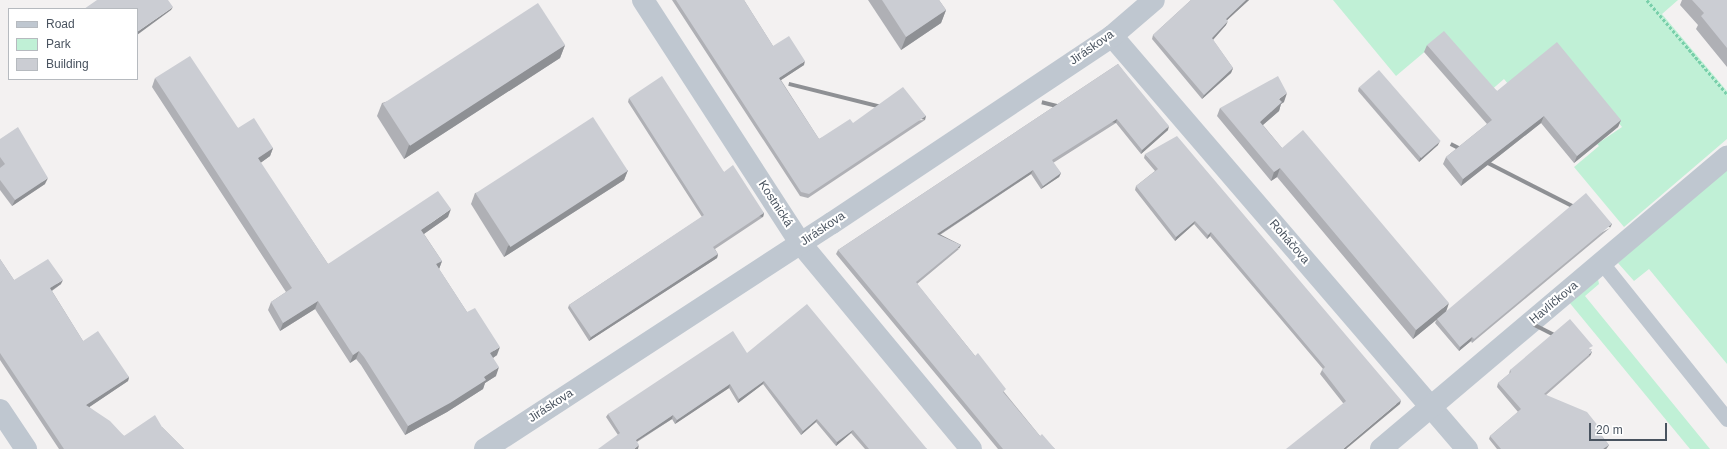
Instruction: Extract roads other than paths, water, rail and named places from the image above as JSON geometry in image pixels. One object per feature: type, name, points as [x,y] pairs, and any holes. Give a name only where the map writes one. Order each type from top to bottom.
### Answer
[{"type":"street","name":"Kostnická","points":[[643,0],[801,244],[972,449]]},
{"type":"street","name":"Jiráskova","points":[[485,449],[801,244],[1112,36],[1154,0]]},
{"type":"street","name":"Roháčova","points":[[1112,36],[1467,449]]},
{"type":"street","name":"Havlíčkova","points":[[1381,449],[1727,157]]},
{"type":"street","points":[[0,410],[26,449]]},
{"type":"lane","points":[[1602,263],[1727,419]]}]
